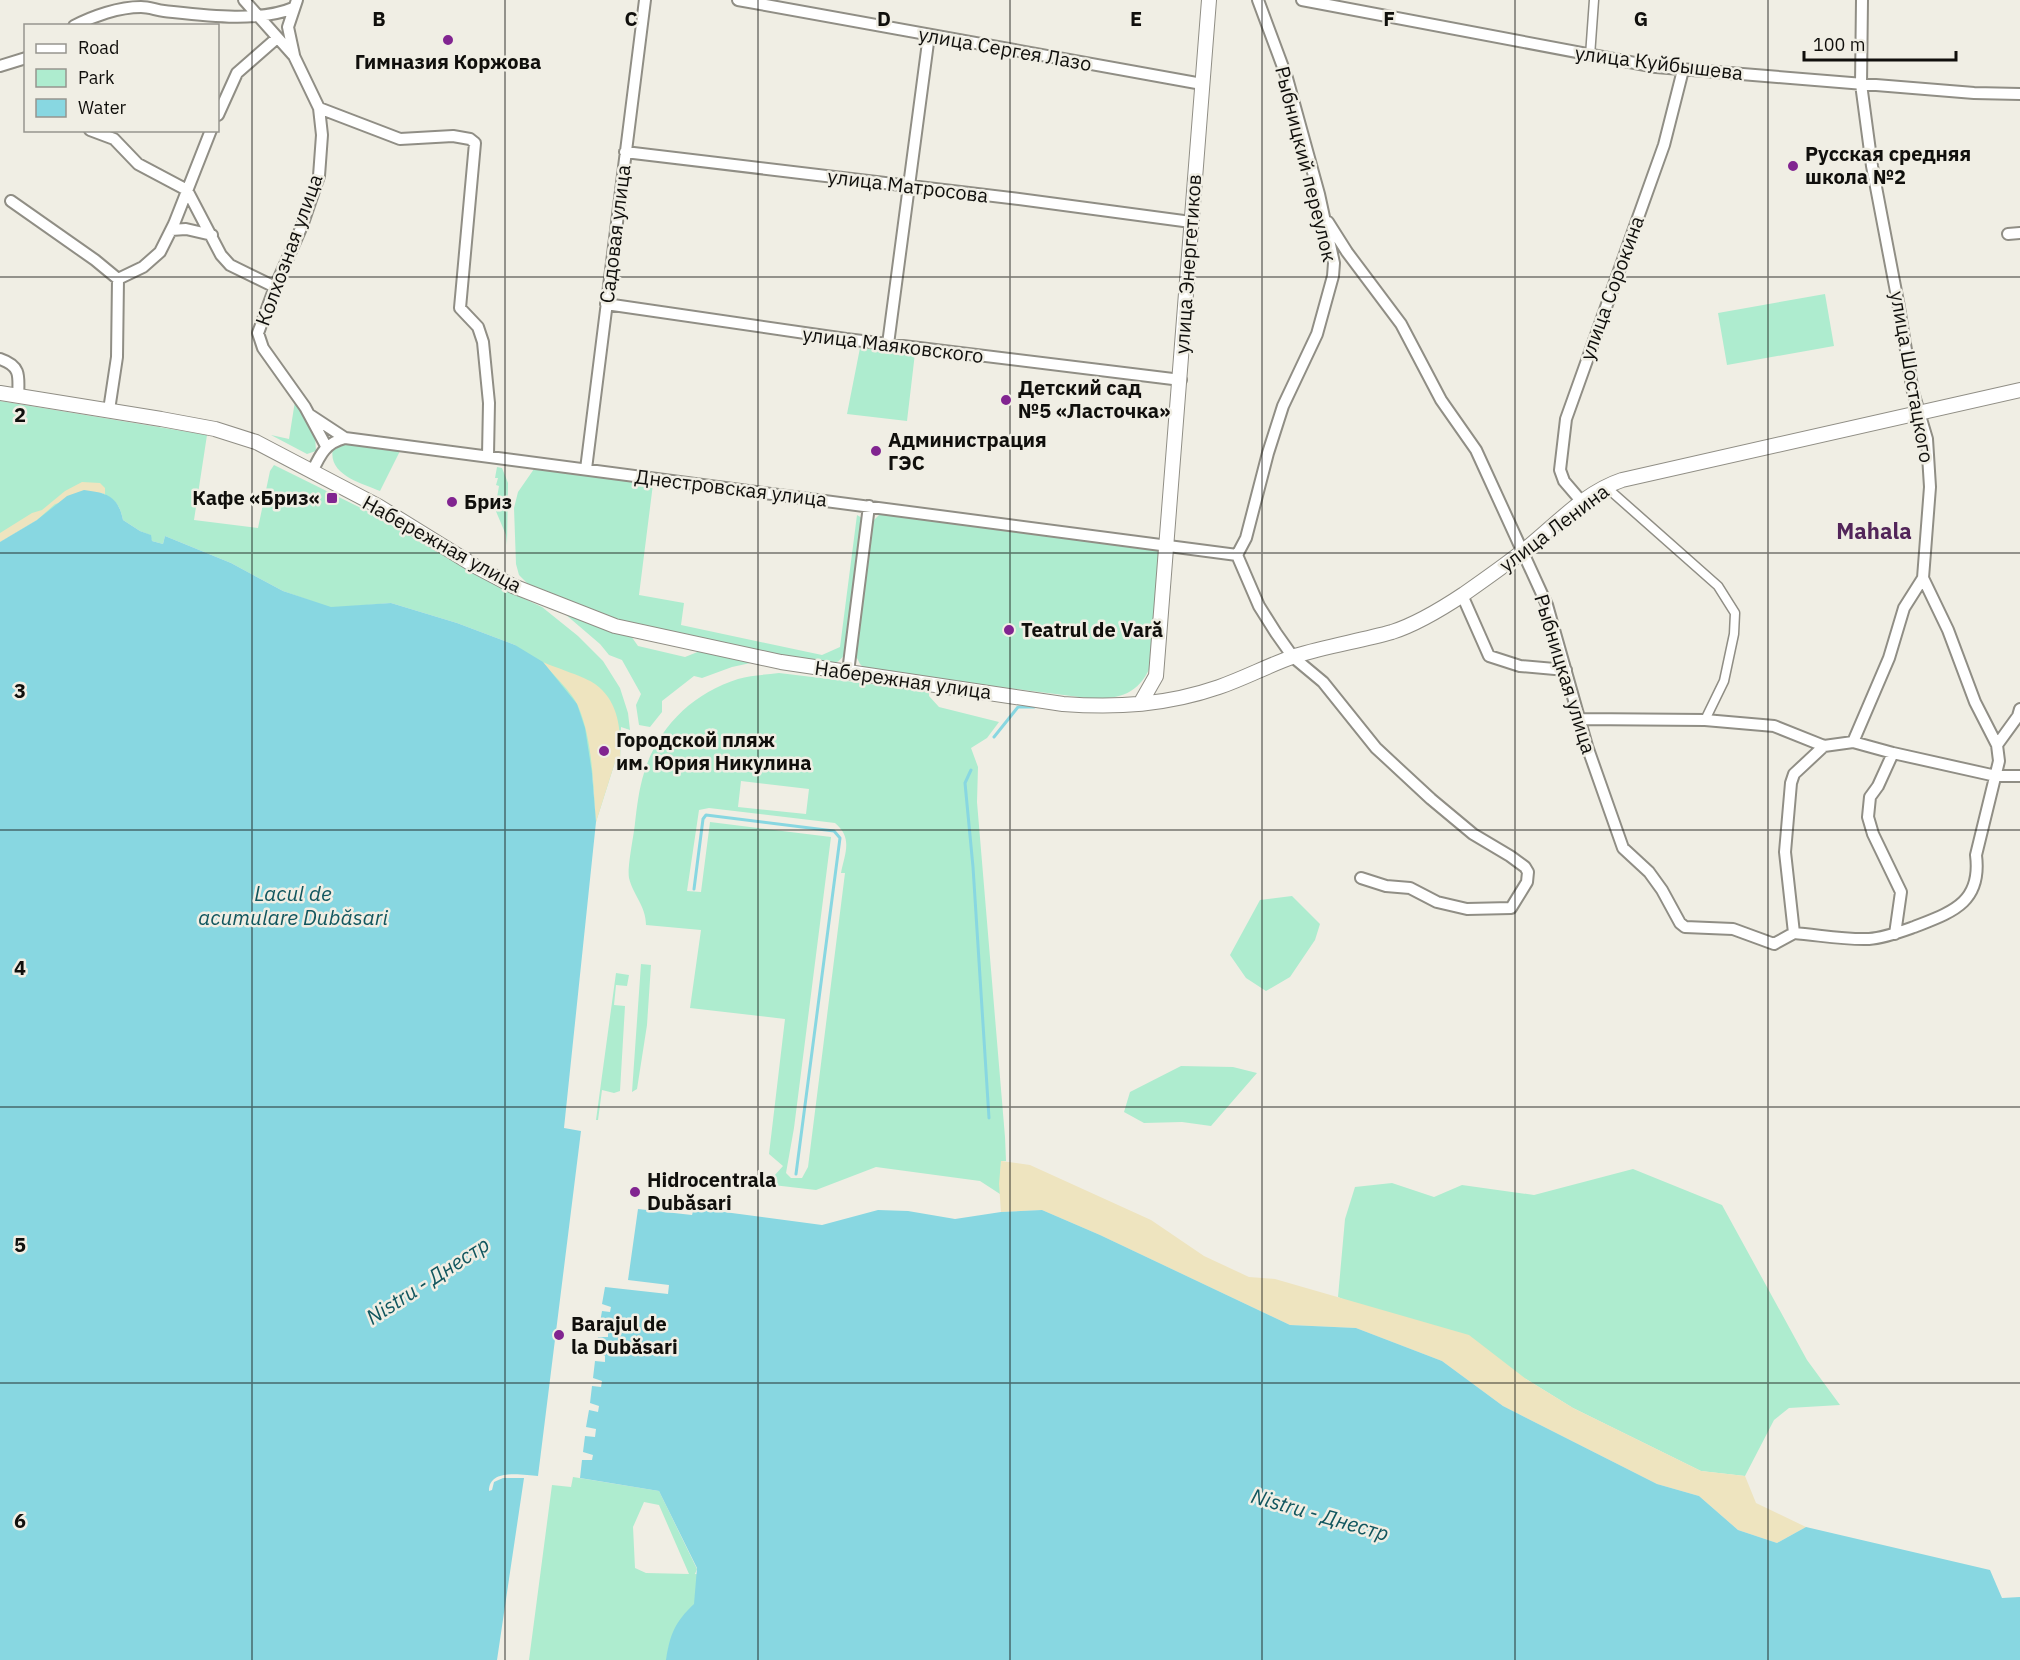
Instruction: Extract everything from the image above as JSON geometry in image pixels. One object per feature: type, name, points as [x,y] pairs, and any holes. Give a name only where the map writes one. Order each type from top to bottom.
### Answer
[{"type":"street","name":"Колхозная улица","points":[[244,0],[294,56]]},
{"type":"street","name":"Садовая улица","points":[[586,469],[645,0]]},
{"type":"street","name":"улица Сергея Лазо","points":[[738,0],[1202,84]]},
{"type":"street","name":"улица Энергетиков","points":[[1140,704],[1156,676],[1209,0]]},
{"type":"street","name":"Рыбницкий переулок","points":[[1237,555],[1246,538],[1283,406],[1317,334],[1333,276],[1334,264],[1324,217],[1287,78],[1258,0]]},
{"type":"street","name":"улица Куйбышева","points":[[1302,0],[1590,56],[1683,70],[1974,93],[2020,94]]},
{"type":"street","points":[[1590,56],[1594,0]]},
{"type":"street","name":"улица Шостацкого","points":[[1853,742],[1889,658],[1904,608],[1923,578],[1930,487],[1928,439],[1912,392],[1898,302],[1872,166],[1861,84],[1862,0]]},
{"type":"street","points":[[79,24],[115,10],[139,4],[220,16],[284,12],[295,4]]},
{"type":"street","name":"Колхозная улица","points":[[295,4],[288,27],[294,56],[319,108],[322,135],[319,176],[302,226],[275,286],[258,333],[263,348],[309,414],[326,446]]},
{"type":"street","points":[[888,344],[929,35]]},
{"type":"street","points":[[219,113],[237,73],[277,38]]},
{"type":"street","points":[[0,66],[24,59]]},
{"type":"street","name":"улица Сорокина","points":[[1582,502],[1564,481],[1560,470],[1566,419],[1664,145],[1683,70]]},
{"type":"street","points":[[319,108],[400,139],[453,136],[470,139],[475,143],[460,308],[478,327],[483,342],[489,403],[488,455]]},
{"type":"street","points":[[95,132],[114,139],[138,164],[188,190],[221,255],[230,265],[275,286]]},
{"type":"street","points":[[118,279],[143,267],[160,252],[188,190],[210,132]]},
{"type":"street","name":"улица Матросова","points":[[626,152],[1191,222]]},
{"type":"street","points":[[11,201],[95,260],[118,279]]},
{"type":"street","name":"Рыбницкая улица","points":[[1324,217],[1401,324],[1441,400],[1476,450],[1547,605],[1579,719],[1623,848],[1649,872],[1680,923],[1685,927],[1733,929],[1774,944],[1794,933]]},
{"type":"street","points":[[171,230],[186,229],[212,236]]},
{"type":"street","points":[[2008,234],[2020,233]]},
{"type":"street","points":[[109,410],[117,357],[118,279]]},
{"type":"street","name":"улица Маяковского","points":[[606,304],[711,321],[1180,380]]},
{"type":"street","points":[[0,359],[13,363],[17,370],[18,396]]},
{"type":"street","name":"улица Ленина","points":[[1140,704],[1196,694],[1293,657],[1394,631],[1426,616],[1462,595],[1522,552],[1605,486],[1622,480],[2020,390]]},
{"type":"street","name":"Набережная улица","points":[[0,393],[109,410],[235,435],[256,442],[378,506],[459,557],[503,581],[589,617],[641,632],[781,662],[1063,704],[1100,707],[1140,704]]},
{"type":"street","points":[[309,414],[345,438]]},
{"type":"street","name":"Днестровская улица","points":[[326,446],[345,438],[488,455],[1237,555]]},
{"type":"street","points":[[312,472],[326,446]]},
{"type":"street","points":[[1605,486],[1718,586],[1735,613],[1734,634],[1724,681],[1705,720]]},
{"type":"street","points":[[848,672],[868,506]]},
{"type":"street","points":[[1237,555],[1259,606],[1293,657],[1323,682],[1376,747],[1431,799],[1473,834],[1510,856],[1528,872],[1527,882],[1511,908],[1467,909],[1437,902],[1410,888],[1386,886],[1361,878]]},
{"type":"street","points":[[1923,578],[1948,630],[1975,702],[1997,745],[1999,761],[1996,776],[1976,855],[1978,870],[1973,889],[1960,906],[1945,915],[1895,934],[1869,939],[1794,933],[1785,852],[1791,783],[1794,774],[1824,747],[1853,742],[1996,776],[2020,776]]},
{"type":"street","points":[[1462,595],[1489,656],[1520,666],[1566,670]]},
{"type":"street","points":[[1997,745],[2018,716],[2020,709]]},
{"type":"street","points":[[1579,719],[1705,720],[1774,726],[1824,747]]},
{"type":"street","points":[[1893,753],[1878,786],[1870,797],[1868,817],[1873,834],[1900,892],[1895,934]]},
{"type":"green space","points":[[1825,294],[1834,346],[1727,365],[1718,313]]},
{"type":"green space","points":[[860,348],[915,353],[907,421],[847,414]]},
{"type":"green space","points":[[0,401],[207,435],[194,520],[258,528],[270,471],[274,465],[363,509],[503,589],[542,607],[578,636],[603,661],[620,688],[628,713],[630,730],[621,727],[620,762],[615,762],[596,822],[592,773],[515,645],[457,623],[391,603],[331,608],[283,591],[231,563],[165,536],[163,544],[152,541],[150,535],[123,520],[116,503],[102,493],[37,520],[0,542]]},
{"type":"green space","points":[[295,401],[315,436],[316,451],[307,454],[271,435],[289,439]]},
{"type":"green space","points":[[343,442],[401,449],[380,491],[348,477],[335,465],[333,448]]},
{"type":"green space","points":[[497,467],[502,468],[508,483],[507,545],[506,535],[495,509],[499,486],[496,485],[498,478],[495,478]]},
{"type":"green space","points":[[534,469],[653,484],[639,595],[684,603],[681,625],[822,655],[840,647],[857,515],[862,518],[846,652],[838,661],[827,665],[621,624],[531,587],[519,575],[516,564],[514,508],[518,492]]},
{"type":"green space","points":[[881,513],[1155,547],[1160,553],[1152,662],[1147,673],[1135,688],[1127,693],[1109,698],[1087,698],[866,670],[856,656],[873,521]]},
{"type":"green space","points":[[565,614],[631,636],[638,646],[685,657],[700,651],[755,662],[732,667],[702,678],[694,676],[662,701],[662,712],[650,727],[639,725],[636,705],[641,694],[622,660],[609,655],[600,644]]},
{"type":"green space","points":[[779,673],[929,691],[929,696],[939,707],[999,722],[987,738],[971,748],[978,767],[977,802],[1005,1137],[1006,1161],[1001,1161],[1000,1194],[980,1181],[876,1167],[816,1190],[773,1185],[774,1176],[783,1166],[769,1154],[785,1019],[690,1008],[701,930],[646,925],[644,912],[631,884],[629,873],[639,791],[650,756],[658,741],[679,714],[706,693],[738,679]],"holes":[[[741,781],[809,789],[806,814],[738,807]],[[709,808],[835,823],[846,840],[841,873],[845,873],[808,1167],[802,1178],[791,1178],[786,1173],[794,1128],[831,837],[710,822],[701,892],[687,891],[699,810]]]},
{"type":"green space","points":[[1292,896],[1320,924],[1315,940],[1290,977],[1266,991],[1246,978],[1230,955],[1260,900]]},
{"type":"green space","points":[[641,964],[651,965],[647,1025],[637,1089],[632,1092]]},
{"type":"green space","points":[[616,973],[629,975],[627,986],[616,985],[614,1005],[625,1006],[620,1091],[614,1093],[602,1090],[598,1120],[596,1120]]},
{"type":"green space","points":[[1181,1066],[1233,1067],[1257,1073],[1211,1126],[1182,1122],[1144,1123],[1124,1112],[1130,1092]]},
{"type":"green space","points":[[1633,1169],[1722,1205],[1807,1360],[1840,1405],[1789,1408],[1774,1420],[1745,1476],[1701,1471],[1573,1408],[1526,1379],[1338,1297],[1345,1219],[1355,1187],[1392,1183],[1434,1197],[1462,1185],[1534,1195]]},
{"type":"green space","points":[[573,1477],[659,1491],[697,1569],[695,1574],[1467,1660],[529,1660],[552,1485],[571,1487]],"holes":[[[644,1502],[659,1505],[689,1574],[646,1573],[635,1568],[633,1527]]]},
{"type":"sand","points":[[82,482],[100,483],[105,488],[105,494],[55,504],[37,520],[0,542],[0,533],[32,513],[42,510],[65,491]]},
{"type":"sand","name":"Городской пляж им. Юрия Никулина","points":[[543,662],[595,684],[604,692],[615,710],[619,730],[620,762],[615,762],[596,822],[592,763],[583,719],[571,695]]},
{"type":"sand","points":[[1001,1161],[1030,1165],[1151,1220],[1204,1256],[1249,1277],[1275,1279],[1469,1335],[1526,1379],[1573,1408],[1701,1471],[1745,1476],[1756,1503],[1806,1527],[1777,1543],[1738,1530],[1699,1496],[1657,1484],[1503,1406],[1442,1361],[1356,1328],[1290,1325],[1042,1210],[1001,1212],[999,1184]]},
{"type":"water","name":"Lacul de acumulare Dubăsari","points":[[84,490],[105,494],[114,500],[123,520],[151,535],[152,541],[163,544],[165,536],[231,563],[283,591],[331,607],[391,603],[457,623],[515,645],[543,662],[577,704],[585,728],[596,822],[564,1128],[581,1131],[538,1476],[508,1474],[495,1479],[490,1484],[489,1491],[492,1490],[494,1482],[503,1478],[524,1478],[497,1660],[0,1660],[0,542],[37,520],[67,496]]},
{"type":"water","name":"Nistru - Днестр","points":[[694,1208],[822,1225],[878,1210],[908,1211],[955,1219],[1001,1212],[1042,1210],[1290,1325],[1356,1328],[1442,1361],[1503,1406],[1657,1484],[1699,1496],[1738,1530],[1777,1543],[1806,1527],[1990,1570],[2002,1598],[2020,1597],[2020,1660],[666,1660],[674,1629],[694,1604],[697,1568],[659,1491],[580,1478],[582,1460],[592,1460],[593,1455],[583,1452],[585,1436],[595,1437],[596,1429],[586,1427],[589,1410],[598,1412],[599,1406],[590,1403],[592,1386],[601,1387],[602,1381],[593,1378],[595,1361],[605,1362],[605,1356],[596,1354],[598,1337],[608,1337],[608,1330],[599,1328],[602,1311],[610,1312],[611,1307],[602,1304],[605,1287],[668,1294],[669,1285],[628,1280],[638,1209],[692,1215]]},
{"type":"waterway","points":[[994,737],[1018,707],[1034,707]]},
{"type":"waterway","points":[[971,770],[965,783],[973,867],[989,1118]]},
{"type":"waterway","points":[[694,889],[703,819],[706,815],[834,831],[840,838],[796,1174]]},
{"type":"place","name":"Гимназия Коржова","points":[[448,40]]},
{"type":"place","name":"Русская средняя школа №2","points":[[1793,166]]},
{"type":"place","name":"Детский сад №5 «Ласточка»","points":[[1006,400]]},
{"type":"place","name":"Администрация ГЭС","points":[[876,451]]},
{"type":"place","name":"Кафе «Бриз«","points":[[332,498]]},
{"type":"place","name":"Бриз","points":[[452,502]]},
{"type":"place","name":"Teatrul de Vară","points":[[1009,630]]},
{"type":"place","name":"Городской пляж им. Юрия Никулина","points":[[604,751]]},
{"type":"place","name":"Hidrocentrala Dubăsari","points":[[635,1192]]},
{"type":"place","name":"Barajul de la Dubăsari","points":[[559,1335]]},
{"type":"district","name":"Mahala","points":[[1874,531]]}]
